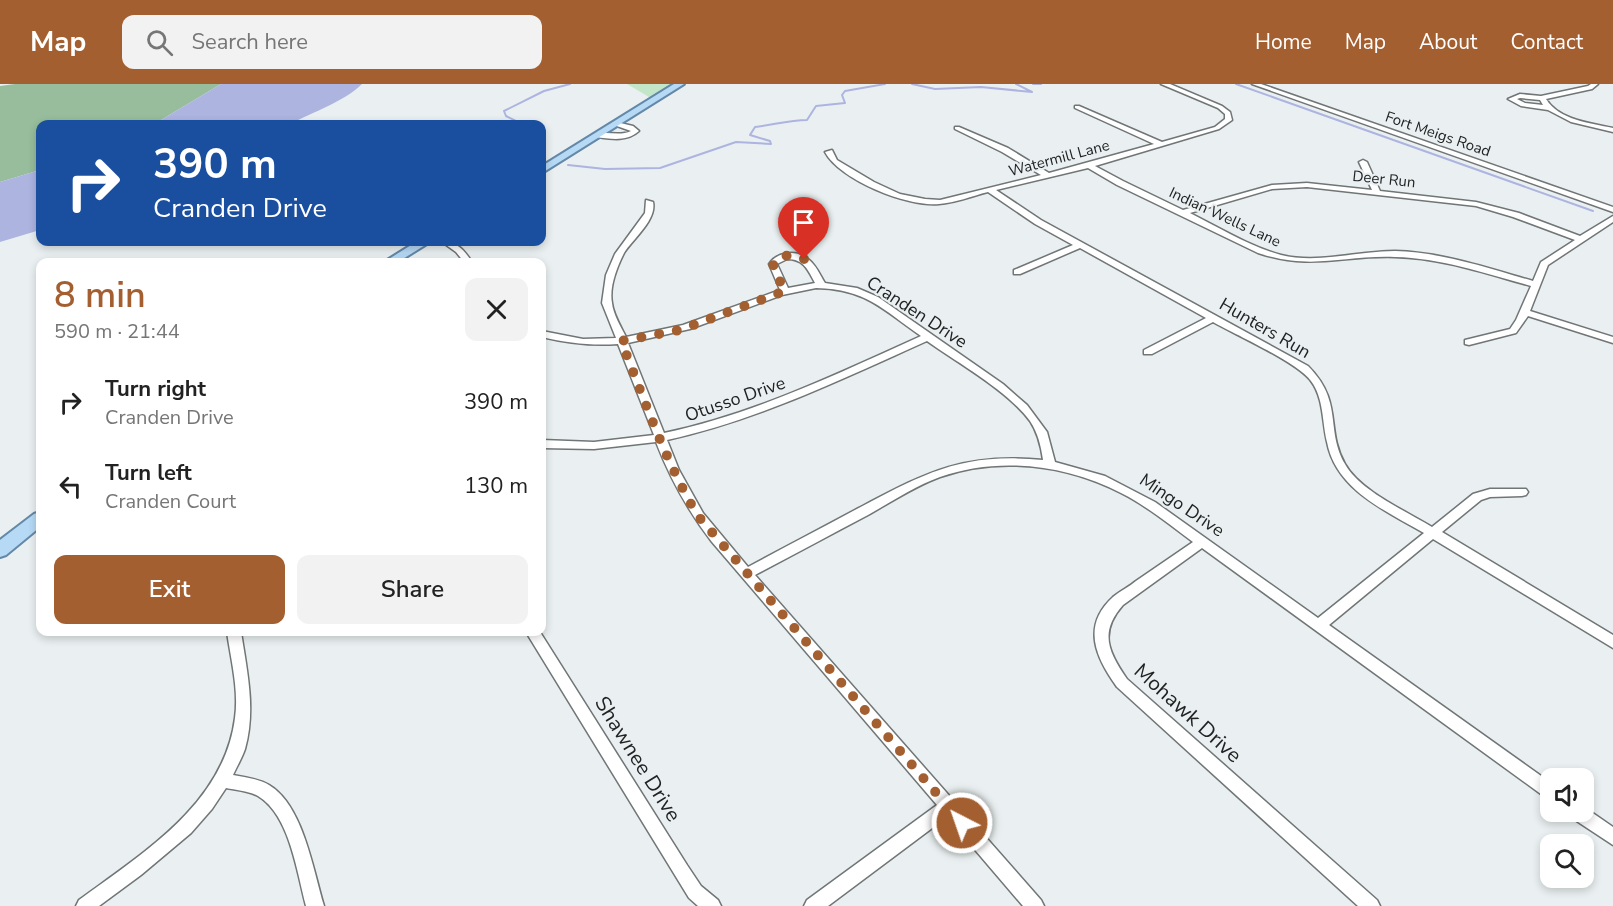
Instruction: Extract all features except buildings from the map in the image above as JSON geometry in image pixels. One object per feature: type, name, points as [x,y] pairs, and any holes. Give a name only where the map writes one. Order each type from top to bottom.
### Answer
[{"type":"main road","points":[[546,168],[680,84]]},
{"type":"main road","points":[[397,258],[417,246]]},
{"type":"main road","points":[[0,550],[36,521]]},
{"type":"street","name":"Watermill Lane","points":[[829,152],[834,161],[888,194],[910,200],[940,202],[1089,165],[1217,128],[1230,118],[1220,107],[1164,84]]},
{"type":"street","name":"Fort Meigs Road","points":[[1255,84],[1613,210]]},
{"type":"street","points":[[1595,84],[1590,88],[1542,98],[1520,96],[1511,99],[1518,104],[1549,108],[1576,121],[1613,130]]},
{"type":"street","points":[[1542,98],[1549,108]]},
{"type":"street","points":[[1077,107],[1161,144]]},
{"type":"street","points":[[599,135],[621,137],[631,135],[635,131],[631,127],[616,124]]},
{"type":"street","points":[[957,128],[1005,150],[1047,175]]},
{"type":"street","points":[[1363,162],[1377,192]]},
{"type":"street","name":"Indian Wells Lane","points":[[1089,165],[1120,183],[1261,251],[1290,260],[1319,262],[1372,255],[1412,256],[1449,262],[1535,284]]},
{"type":"street","name":"Deer Run","points":[[1182,213],[1282,186],[1307,185],[1442,199],[1496,209],[1581,239]]},
{"type":"street","name":"Hunters Run","points":[[990,190],[1038,222],[1291,360],[1314,378],[1324,392],[1334,449],[1342,468],[1361,487],[1613,642]]},
{"type":"street","points":[[649,202],[651,207],[649,213],[614,262],[608,284],[607,303],[659,438],[684,493],[698,516],[746,574],[1035,906]]},
{"type":"street","points":[[1469,342],[1513,331],[1524,312],[1544,264],[1613,218]]},
{"type":"street","points":[[1017,272],[1080,245]]},
{"type":"street","points":[[452,246],[465,258]]},
{"type":"street","points":[[785,291],[772,264],[777,258],[784,256],[794,255],[804,259],[821,285]]},
{"type":"street","name":"Cranden Drive","points":[[546,335],[573,341],[621,341],[680,330],[785,291],[821,285],[843,287],[867,295],[1027,409],[1043,430],[1048,442],[1050,465]]},
{"type":"street","points":[[1524,312],[1613,340]]},
{"type":"street","points":[[1148,352],[1214,318]]},
{"type":"street","name":"Otusso Drive","points":[[546,444],[606,444],[659,438],[716,426],[747,416],[928,337]]},
{"type":"street","name":"Mingo Drive","points":[[746,574],[936,475],[958,467],[999,461],[1050,465],[1078,471],[1120,487],[1143,500],[1540,784]]},
{"type":"street","points":[[1319,625],[1477,497],[1490,493],[1522,492]]},
{"type":"street","name":"Mohawk Drive","points":[[1202,542],[1112,607],[1101,629],[1102,647],[1109,665],[1122,683],[1371,906]]},
{"type":"street","points":[[86,906],[185,827],[206,804],[223,780],[233,759],[243,718],[235,636]]},
{"type":"street","name":"Shawnee Drive","points":[[535,636],[681,871],[695,892],[712,906]]},
{"type":"street","points":[[223,780],[262,789],[279,801],[292,830],[315,906]]},
{"type":"street","points":[[813,906],[948,807]]},
{"type":"street","points":[[1592,822],[1613,837]]},
{"type":"green space","points":[[15,84],[221,84],[161,120],[36,120],[36,171],[0,182],[0,86]]},
{"type":"green space","points":[[627,84],[680,84],[654,100]]},
{"type":"water","points":[[221,84],[362,84],[337,102],[299,120],[161,120]]},
{"type":"water","points":[[36,171],[36,231],[0,242],[0,182]]},
{"type":"waterway","points":[[514,120],[506,116],[504,111],[544,91],[570,84]]},
{"type":"waterway","points":[[568,165],[605,169],[660,168],[736,142],[771,144],[770,141],[750,135],[755,127],[807,120],[816,106],[845,103],[842,95],[845,91],[885,84]]},
{"type":"waterway","points":[[912,84],[935,89],[981,87],[1032,92],[1016,84]]},
{"type":"waterway","points":[[1033,84],[1041,84]]},
{"type":"waterway","points":[[1236,84],[1593,211]]},
{"type":"route","points":[[804,259],[794,255],[784,256],[777,258],[772,264],[785,291],[680,330],[621,341],[655,430],[684,493],[698,516],[883,734],[962,823]]}]
